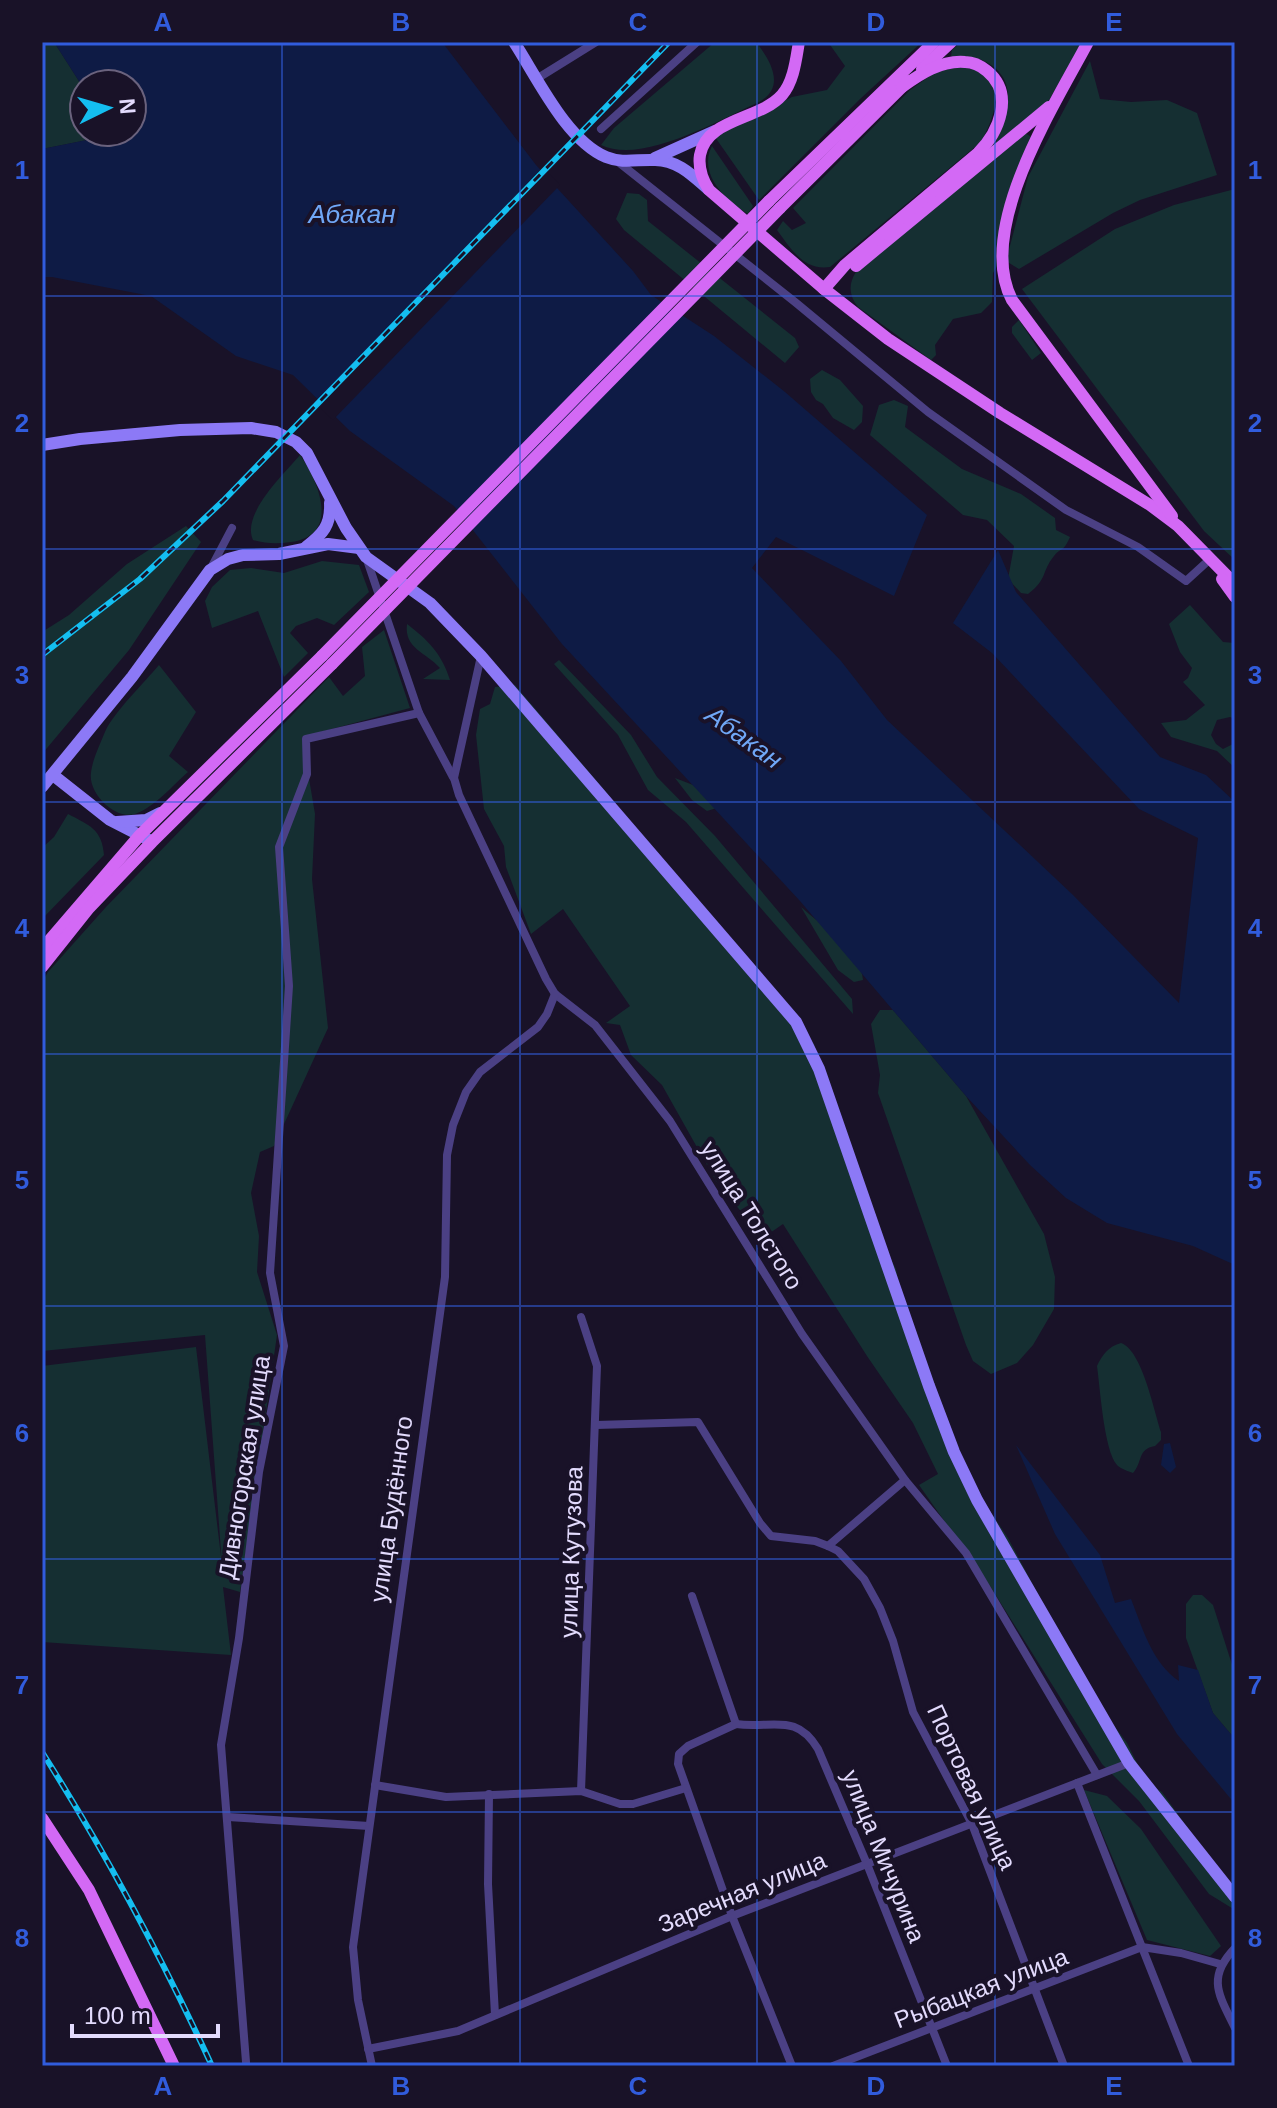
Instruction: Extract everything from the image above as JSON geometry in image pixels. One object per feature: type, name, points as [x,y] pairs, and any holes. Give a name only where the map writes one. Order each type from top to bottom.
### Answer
[{"type":"main road","points":[[799,42],[790,80],[780,97],[717,130],[705,143],[699,162],[701,175],[709,190],[824,289],[908,353],[1054,447],[1136,495],[1189,537]]},
{"type":"main road","points":[[42,949],[146,839],[327,660],[934,42]]},
{"type":"main road","points":[[774,205],[951,42]]},
{"type":"main road","points":[[1088,42],[1037,137],[1015,192],[1002,250],[1004,284],[1051,355],[1235,597]]},
{"type":"main road","points":[[824,289],[845,265],[978,153],[998,125],[1002,102],[1000,89],[988,72],[971,63],[956,62],[933,68],[902,87]]},
{"type":"main road","points":[[824,289],[1041,115],[1063,90]]},
{"type":"main road","points":[[1209,560],[1235,584]]},
{"type":"main road","points":[[42,967],[170,807],[327,660]]},
{"type":"main road","points":[[42,1818],[89,1890],[174,2066]]},
{"type":"street","points":[[514,42],[568,125],[581,139],[597,152],[616,160],[795,302],[898,390],[1066,510],[1138,547],[1186,581],[1209,560]]},
{"type":"street","points":[[538,78],[596,42]]},
{"type":"street","points":[[601,129],[697,42]]},
{"type":"street","points":[[652,159],[717,130]]},
{"type":"street","points":[[616,160],[652,159],[680,166],[709,190]]},
{"type":"street","points":[[42,445],[129,435],[251,428],[276,432],[296,442],[315,466],[330,499],[362,553]]},
{"type":"street","points":[[303,549],[323,534],[330,518],[330,499]]},
{"type":"street","points":[[42,787],[132,677],[193,589],[210,570],[232,528]]},
{"type":"street","points":[[210,570],[228,559],[279,554],[328,544],[362,553],[430,603],[481,656],[796,1022],[819,1069],[929,1386],[954,1452],[977,1500],[1129,1763],[1235,1897]]},
{"type":"street","name":"улица Толстого","points":[[362,553],[419,713],[454,778],[459,795],[555,994],[595,1025],[670,1121],[802,1334],[905,1480],[966,1553],[1097,1775]]},
{"type":"street","points":[[454,778],[481,656]]},
{"type":"street","name":"Дивногорская улица","points":[[246,2062],[221,1745],[239,1638],[259,1472],[284,1346],[270,1273],[289,986],[279,847],[307,774],[306,739],[419,713]]},
{"type":"street","points":[[53,775],[110,820],[146,839]]},
{"type":"street","points":[[110,820],[132,823],[146,820],[170,807]]},
{"type":"street","name":"улица Будённого","points":[[372,2066],[358,2000],[353,1947],[445,1277],[447,1155],[453,1125],[466,1092],[480,1072],[538,1027],[555,994]]},
{"type":"street","name":"улица Кутузова","points":[[581,1317],[597,1366],[581,1791]]},
{"type":"street","name":"Портовая улица","points":[[596,1425],[698,1422],[771,1536],[815,1541],[828,1546],[838,1551],[864,1579],[893,1641],[913,1712],[972,1824],[1064,2066]]},
{"type":"street","points":[[828,1546],[905,1480]]},
{"type":"street","points":[[692,1596],[736,1724],[688,1746],[679,1754],[678,1764],[732,1916],[792,2066]]},
{"type":"street","name":"улица Мичурина","points":[[736,1724],[798,1726],[809,1734],[867,1864],[947,2066]]},
{"type":"street","name":"Заречная улица","points":[[368,2049],[458,2031],[732,1916],[1129,1763]]},
{"type":"street","points":[[1077,1783],[1189,2066]]},
{"type":"street","points":[[375,1785],[446,1797],[581,1791],[612,1802],[633,1804],[686,1788]]},
{"type":"street","points":[[489,1794],[488,1884],[495,2015]]},
{"type":"street","points":[[228,1817],[369,1826]]},
{"type":"street","points":[[1142,1947],[1181,1953],[1220,1964]]},
{"type":"street","name":"Рыбацкая улица","points":[[833,2066],[1142,1947]]},
{"type":"street","points":[[1235,1948],[1220,1964],[1217,1980],[1220,1997],[1235,2028]]},
{"type":"green space","points":[[42,42],[54,42],[71,68],[68,68],[68,144],[42,149]]},
{"type":"green space","points":[[715,42],[757,43],[773,74],[774,82],[767,96],[702,129],[658,145],[618,150],[601,145],[614,128]]},
{"type":"green space","points":[[828,42],[922,42],[759,200],[715,137],[792,97],[827,90],[845,66]]},
{"type":"green space","points":[[961,42],[1082,42],[1048,102],[987,155],[985,152],[1004,116],[1008,91],[996,69],[982,60],[951,56],[952,50]]},
{"type":"green space","points":[[1090,61],[1100,99],[1131,102],[1167,100],[1197,113],[1217,175],[1140,200],[1019,269],[1006,261],[1028,177]]},
{"type":"green space","points":[[957,67],[985,75],[992,83],[995,105],[981,142],[830,267],[805,262],[777,230],[783,221],[792,230],[806,223],[793,208],[910,90],[934,73]]},
{"type":"green space","points":[[1025,133],[1033,138],[999,263],[993,273],[992,302],[981,313],[953,319],[935,345],[936,355],[931,360],[858,307],[851,290],[853,276]]},
{"type":"green space","points":[[712,146],[753,206],[748,214],[723,195],[711,177],[708,156]]},
{"type":"green space","points":[[1235,189],[1235,560],[1204,531],[1022,289],[1115,229],[1174,205]]},
{"type":"green space","points":[[627,193],[639,194],[647,200],[648,221],[795,338],[799,347],[785,363],[624,230],[616,219]]},
{"type":"green space","points":[[1019,320],[1041,353],[1032,360],[1012,333],[1012,327]]},
{"type":"green space","points":[[822,370],[840,380],[863,406],[862,422],[854,430],[833,418],[811,392],[810,379]]},
{"type":"green space","points":[[894,400],[908,406],[905,427],[962,469],[1021,494],[1055,518],[1056,530],[1070,537],[1050,562],[1042,580],[1028,594],[1021,593],[1008,579],[1014,546],[987,520],[963,515],[870,435],[879,405]]},
{"type":"green space","points":[[300,455],[319,493],[321,519],[316,529],[307,537],[291,542],[253,540],[251,530],[258,507]]},
{"type":"green space","points":[[186,526],[201,542],[129,650],[42,754],[42,632],[69,615],[127,564]]},
{"type":"green space","points":[[322,561],[359,565],[369,592],[334,625],[317,618],[296,626],[290,633],[308,653],[284,677],[258,611],[212,628],[205,601],[212,587],[230,570],[251,568],[284,573]]},
{"type":"green space","points":[[1190,605],[1223,642],[1235,643],[1235,719],[1217,720],[1211,735],[1223,749],[1235,743],[1235,768],[1217,751],[1171,737],[1161,723],[1186,720],[1205,705],[1183,682],[1192,668],[1180,652],[1169,624]]},
{"type":"green space","points":[[407,624],[433,648],[450,680],[423,679],[440,668],[412,645]]},
{"type":"green space","points":[[384,630],[410,708],[302,737],[315,814],[312,879],[328,1028],[274,1146],[260,1152],[251,1193],[259,1236],[257,1272],[277,1335],[240,1592],[223,1587],[231,1655],[42,1642],[42,1366],[196,1347],[222,1565],[205,1335],[42,1351],[42,982],[106,907],[329,677],[343,696],[365,676],[362,647]]},
{"type":"green space","points":[[559,660],[631,735],[657,777],[715,836],[852,999],[853,1014],[686,822],[648,790],[618,735],[554,664]]},
{"type":"green space","points":[[159,665],[196,712],[169,756],[188,772],[157,801],[142,811],[127,815],[111,809],[98,796],[91,781],[93,763],[109,724]]},
{"type":"green space","points":[[515,685],[606,792],[777,1008],[814,1044],[862,1205],[896,1269],[905,1318],[970,1481],[1008,1538],[1094,1699],[1127,1743],[1147,1783],[1162,1792],[1235,1894],[1235,1910],[1209,1894],[1139,1801],[1102,1764],[990,1586],[919,1485],[938,1474],[913,1423],[783,1224],[757,1242],[757,1231],[716,1181],[662,1085],[631,1055],[620,1025],[606,1023],[630,1006],[563,909],[531,934],[506,867],[504,846],[484,809],[476,735],[480,709],[490,704],[495,687]]},
{"type":"green space","points":[[675,778],[706,790],[720,807],[707,811],[692,800]]},
{"type":"green space","points":[[68,814],[97,834],[104,855],[42,919],[42,848],[54,837]]},
{"type":"green space","points":[[801,907],[848,950],[861,970],[863,980],[854,982],[838,970]]},
{"type":"green space","points":[[880,1010],[893,1010],[966,1096],[1044,1234],[1055,1277],[1054,1309],[1033,1345],[1017,1363],[991,1374],[973,1361],[966,1345],[878,1093],[880,1075],[871,1024]]},
{"type":"green space","points":[[1121,1343],[1135,1357],[1141,1369],[1161,1432],[1161,1440],[1145,1450],[1133,1473],[1117,1465],[1109,1447],[1097,1366],[1106,1352]]},
{"type":"green space","points":[[1193,1595],[1202,1595],[1213,1605],[1235,1674],[1235,1739],[1213,1713],[1186,1638],[1186,1604]]},
{"type":"green space","points":[[1084,1790],[1107,1796],[1141,1829],[1221,1946],[1210,1956],[1147,1940]]},
{"type":"water","name":"Абакан","points":[[54,42],[442,42],[536,165],[633,271],[651,295],[714,336],[785,392],[927,515],[894,596],[776,537],[752,568],[841,661],[887,720],[1073,895],[1179,1003],[1198,838],[1139,809],[992,653],[953,623],[998,550],[1016,592],[1160,757],[1206,775],[1235,802],[1235,1265],[1193,1246],[1107,1223],[1066,1198],[1030,1165],[966,1096],[800,901],[562,644],[454,506],[350,431],[293,375],[236,356],[151,296],[42,277],[42,149],[68,144],[68,148],[148,148],[148,68],[71,68]]},
{"type":"water","points":[[1170,1443],[1176,1467],[1170,1473],[1161,1465],[1164,1444]]},
{"type":"water","points":[[1016,1445],[1100,1555],[1115,1603],[1131,1599],[1149,1644],[1162,1665],[1179,1681],[1178,1665],[1198,1670],[1213,1713],[1235,1739],[1235,1804],[1177,1734],[1055,1534]]},
{"type":"pier","points":[[543,167],[560,185],[333,420],[315,403]]},
{"type":"railway","points":[[42,655],[140,579],[223,501],[669,42]]},
{"type":"railway","points":[[42,1752],[132,1906],[212,2066]]}]
